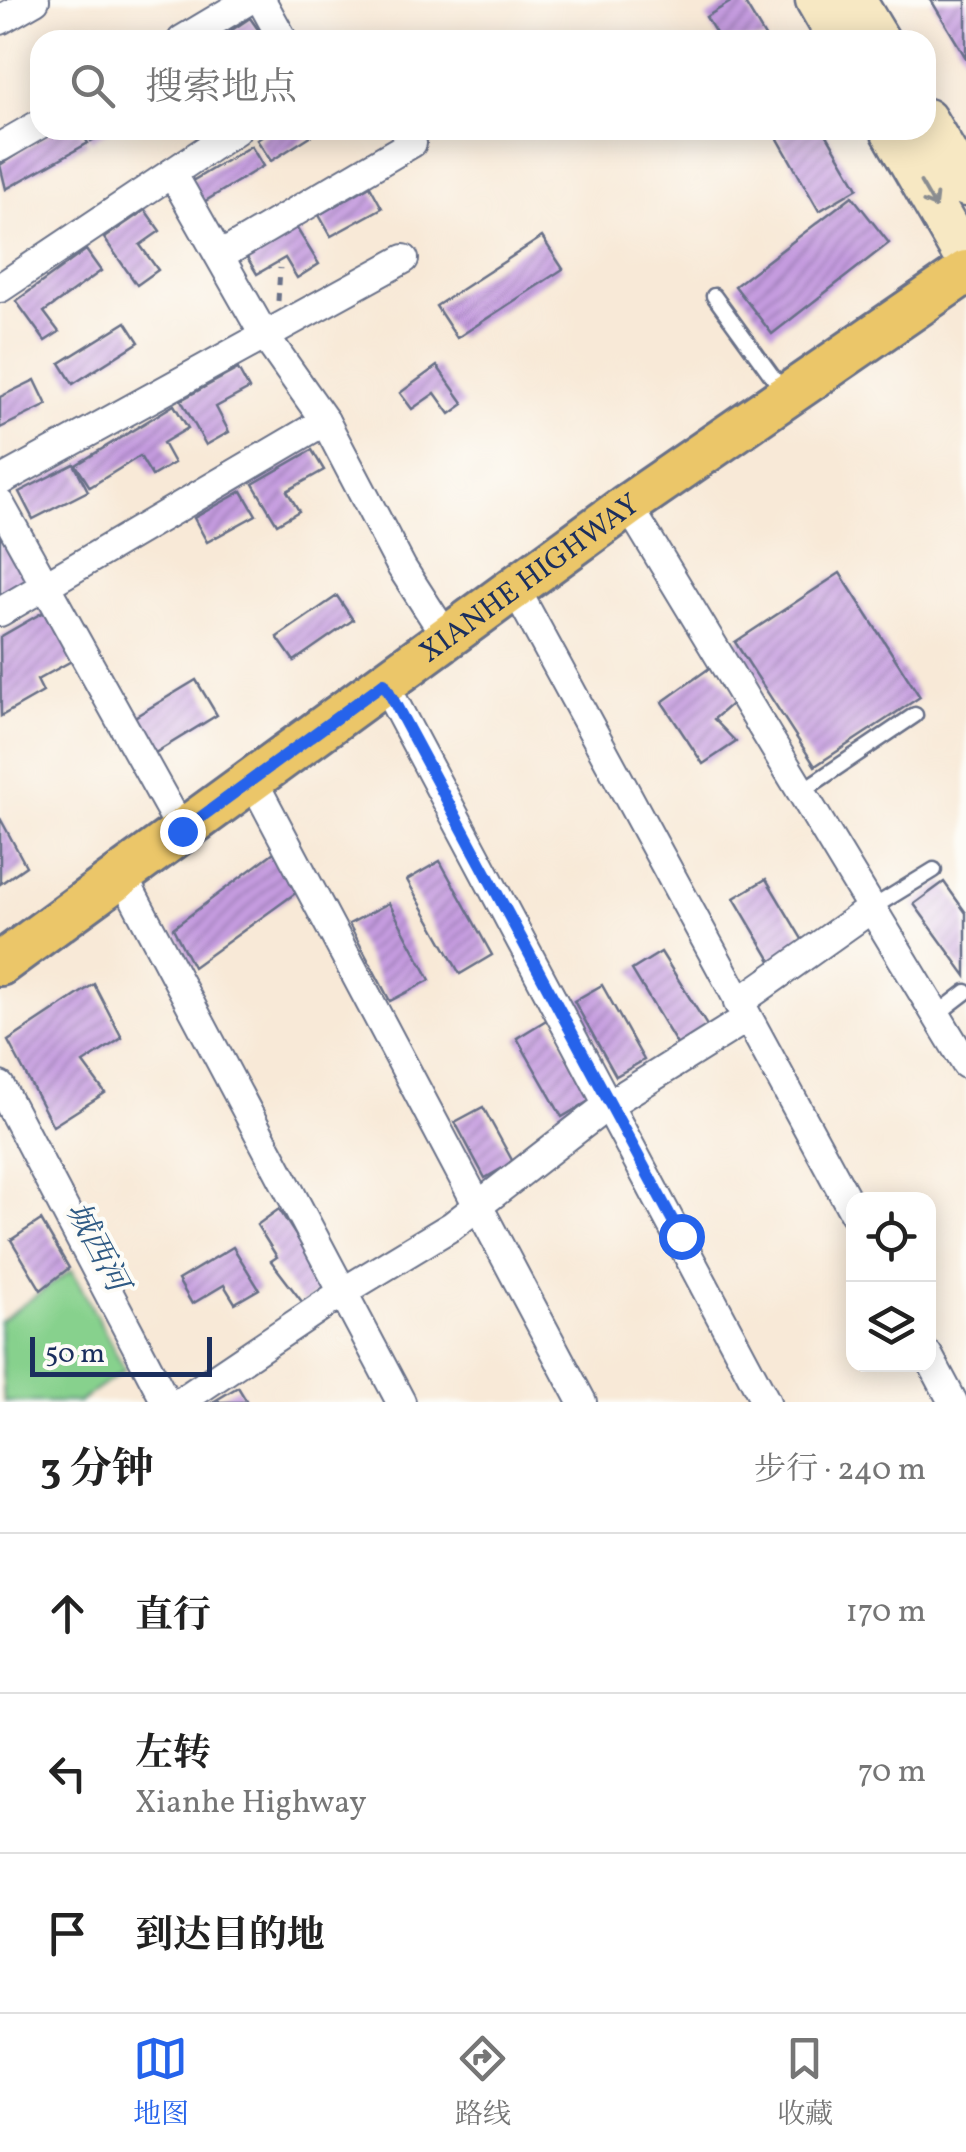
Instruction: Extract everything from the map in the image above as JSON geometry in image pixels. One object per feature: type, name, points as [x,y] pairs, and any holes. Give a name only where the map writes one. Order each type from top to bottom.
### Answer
[{"type":"main road","points":[[816,0],[833,30]]},
{"type":"main road","points":[[855,0],[873,30]]},
{"type":"main road","points":[[936,136],[966,186]]},
{"type":"main road","points":[[897,140],[966,260]]},
{"type":"main road","name":"XIANHE HIGHWAY","points":[[0,964],[628,505],[966,272]]},
{"type":"street","points":[[0,20],[34,0]]},
{"type":"street","points":[[199,30],[250,0]]},
{"type":"street","points":[[261,0],[278,30]]},
{"type":"street","points":[[0,147],[30,130]]},
{"type":"street","points":[[0,288],[221,140]]},
{"type":"street","points":[[220,256],[412,143]]},
{"type":"street","points":[[172,173],[263,334],[324,421],[402,568],[447,638]]},
{"type":"street","points":[[0,481],[404,259]]},
{"type":"street","points":[[0,612],[324,421]]},
{"type":"street","points":[[0,504],[182,831]]},
{"type":"street","points":[[628,505],[966,1064]]},
{"type":"street","points":[[514,588],[846,1197]]},
{"type":"street","points":[[384,683],[766,1402]]},
{"type":"street","points":[[252,780],[582,1402]]},
{"type":"street","points":[[122,876],[401,1402]]},
{"type":"street","points":[[180,1402],[343,1292],[438,1234],[608,1105],[743,1010],[872,908]]},
{"type":"street","points":[[0,1086],[166,1402]]},
{"type":"street","points":[[936,1371],[953,1402]]},
{"type":"lane","points":[[714,296],[787,396]]},
{"type":"lane","points":[[802,792],[915,714]]},
{"type":"lane","points":[[872,908],[934,870]]},
{"type":"lane","points":[[936,1015],[966,992]]},
{"type":"green space","points":[[72,1270],[125,1370],[79,1402],[4,1402],[0,1321]]},
{"type":"building","points":[[734,0],[743,0],[761,30],[714,30],[706,17]]},
{"type":"building","points":[[931,0],[966,0],[966,58]]},
{"type":"building","points":[[250,18],[258,30],[232,30]]},
{"type":"building","points":[[39,140],[88,143],[6,189],[0,165]]},
{"type":"building","points":[[257,140],[304,140],[271,161]]},
{"type":"building","points":[[779,140],[830,140],[858,188],[819,211]]},
{"type":"building","points":[[251,146],[263,166],[202,203],[189,183]]},
{"type":"building","points":[[370,186],[382,208],[331,236],[319,215]]},
{"type":"building","points":[[852,196],[889,243],[772,334],[735,286]]},
{"type":"building","points":[[145,210],[160,231],[140,245],[158,270],[137,285],[104,238]]},
{"type":"building","points":[[294,224],[319,264],[297,278],[285,258],[257,274],[245,254]]},
{"type":"building","points":[[542,237],[563,269],[457,338],[436,306]]},
{"type":"building","points":[[86,250],[101,271],[44,312],[59,332],[45,341],[16,301]]},
{"type":"building","points":[[126,322],[139,342],[73,384],[60,363]]},
{"type":"building","points":[[437,366],[464,404],[450,414],[435,393],[412,409],[400,393]]},
{"type":"building","points":[[238,369],[249,389],[216,407],[229,432],[206,445],[181,400]]},
{"type":"building","points":[[35,380],[47,405],[0,428],[0,397]]},
{"type":"building","points":[[174,405],[188,428],[163,443],[174,463],[152,476],[140,456],[90,487],[76,465]]},
{"type":"building","points":[[312,450],[324,470],[287,491],[299,511],[277,524],[253,484]]},
{"type":"building","points":[[74,464],[88,491],[33,519],[19,492]]},
{"type":"building","points":[[242,491],[256,515],[207,542],[194,518]]},
{"type":"building","points":[[0,529],[28,582],[2,597],[0,593]]},
{"type":"building","points":[[840,573],[920,697],[815,766],[735,642]]},
{"type":"building","points":[[337,596],[353,620],[294,661],[277,637]]},
{"type":"building","points":[[47,610],[75,659],[37,680],[43,692],[1,716],[0,637]]},
{"type":"building","points":[[711,667],[737,699],[714,719],[736,742],[703,764],[662,702]]},
{"type":"building","points":[[196,680],[217,715],[155,753],[133,718]]},
{"type":"building","points":[[0,818],[26,866],[0,884]]},
{"type":"building","points":[[274,852],[297,892],[193,967],[173,928]]},
{"type":"building","points":[[440,861],[492,955],[460,974],[407,880]]},
{"type":"building","points":[[766,879],[805,944],[773,964],[734,898]]},
{"type":"building","points":[[944,882],[966,913],[966,976],[914,904]]},
{"type":"building","points":[[389,903],[430,980],[390,1001],[349,924]]},
{"type":"building","points":[[661,952],[711,1032],[681,1051],[632,970]]},
{"type":"building","points":[[94,984],[122,1038],[83,1063],[105,1093],[53,1126],[8,1041]]},
{"type":"building","points":[[602,985],[644,1060],[616,1076],[574,1001]]},
{"type":"building","points":[[548,1019],[594,1098],[562,1117],[517,1038]]},
{"type":"building","points":[[483,1107],[513,1162],[485,1178],[455,1122]]},
{"type":"building","points":[[279,1209],[328,1286],[303,1303],[271,1261],[277,1257],[257,1225]]},
{"type":"building","points":[[41,1220],[69,1268],[41,1290],[11,1240]]},
{"type":"building","points":[[233,1247],[259,1289],[235,1303],[224,1285],[192,1304],[178,1280]]},
{"type":"building","points":[[238,1387],[247,1402],[213,1402]]},
{"type":"route","points":[[182,831],[384,683],[681,1236]]},
{"type":"water label","name":"城西河","points":[[98,1246]]}]
